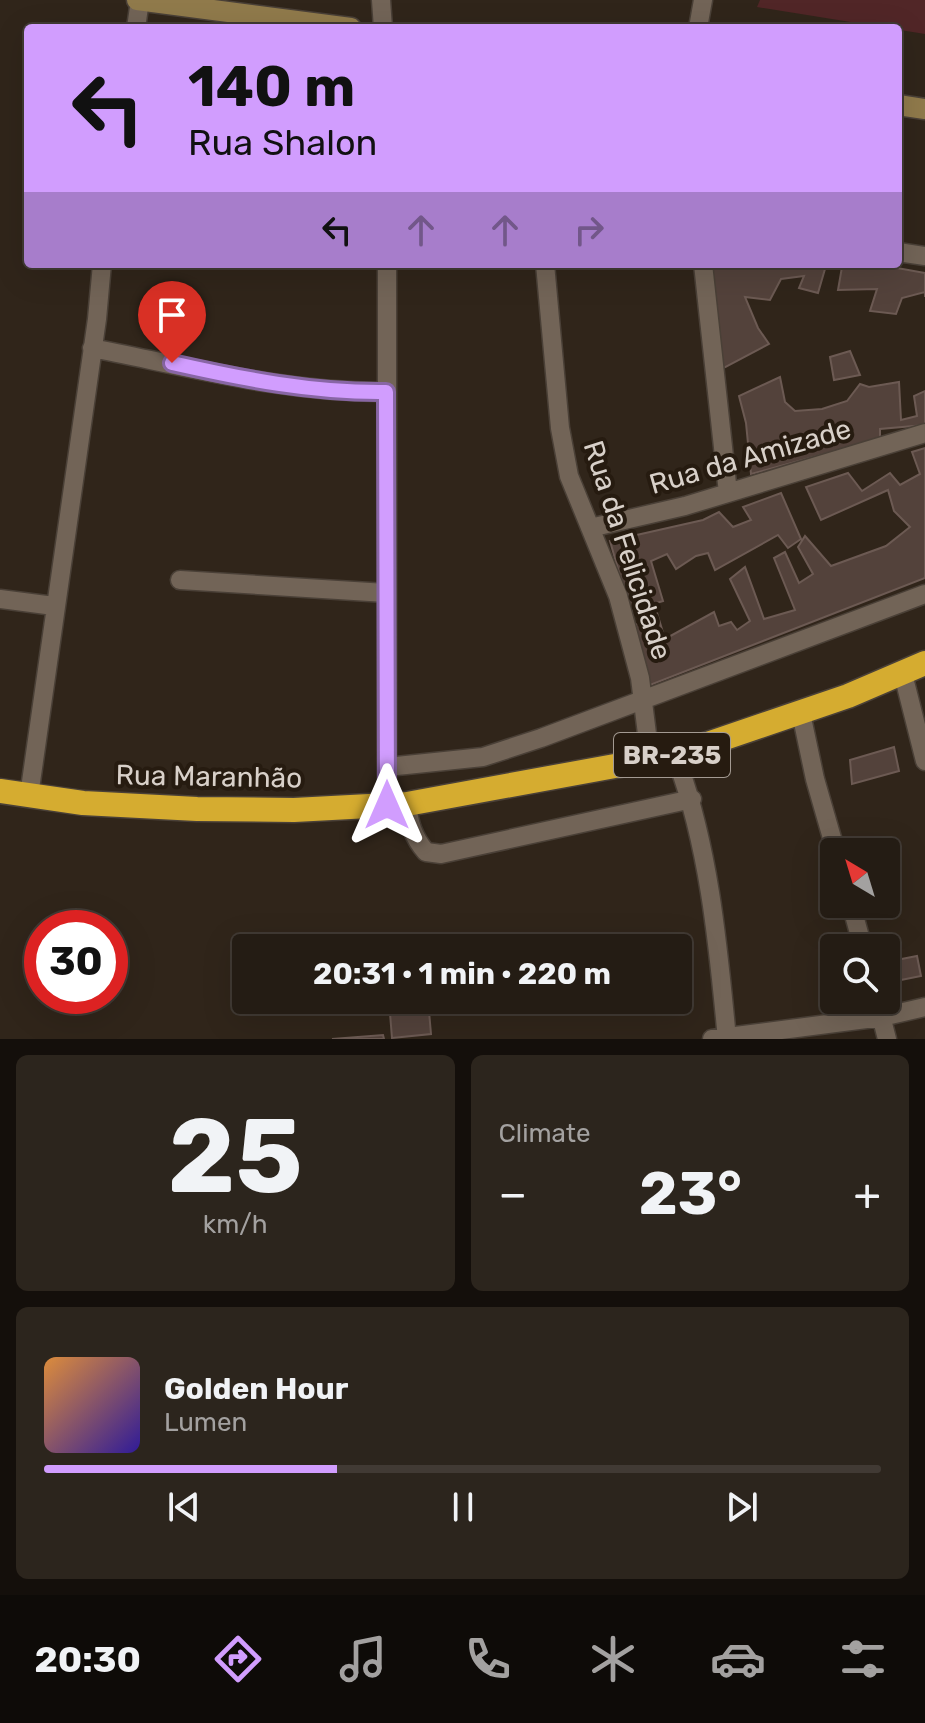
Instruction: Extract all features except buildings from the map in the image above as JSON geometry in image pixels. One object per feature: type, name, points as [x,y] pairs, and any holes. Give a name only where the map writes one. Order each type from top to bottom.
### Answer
[{"type":"highway","name":"Rua Maranhão","points":[[0,791],[135,807],[294,810],[397,805],[675,755],[801,713],[925,663]]},
{"type":"street","points":[[136,24],[139,0],[321,24]]},
{"type":"street","points":[[381,0],[383,24]]},
{"type":"street","points":[[699,24],[703,0]]},
{"type":"street","points":[[902,106],[925,109]]},
{"type":"street","points":[[902,253],[925,256]]},
{"type":"street","points":[[29,796],[102,268]]},
{"type":"street","points":[[387,268],[387,767],[397,805],[419,844],[426,852],[441,854],[692,799]]},
{"type":"street","name":"Rua da Felicidade","points":[[545,268],[560,428],[569,476],[618,596],[640,678],[650,758]]},
{"type":"street","points":[[703,268],[728,493]]},
{"type":"street","points":[[92,348],[294,387],[341,392],[386,392]]},
{"type":"street","name":"Rua da Amizade","points":[[590,528],[685,506],[925,433]]},
{"type":"street","points":[[180,580],[386,593]]},
{"type":"street","points":[[387,767],[483,757],[925,594]]},
{"type":"street","points":[[0,599],[54,606]]},
{"type":"street","points":[[903,674],[925,761]]},
{"type":"street","points":[[801,713],[832,838]]},
{"type":"street","points":[[675,755],[692,799],[711,905],[727,1038]]},
{"type":"street","points":[[900,1008],[925,1007]]},
{"type":"street","points":[[712,1039],[854,1014]]},
{"type":"street","points":[[881,1014],[887,1039]]},
{"type":"shaded area","points":[[760,0],[925,0],[925,34],[902,30],[902,24],[863,24],[757,7]]},
{"type":"route","points":[[172,363],[294,387],[341,392],[386,392],[387,805]]}]
